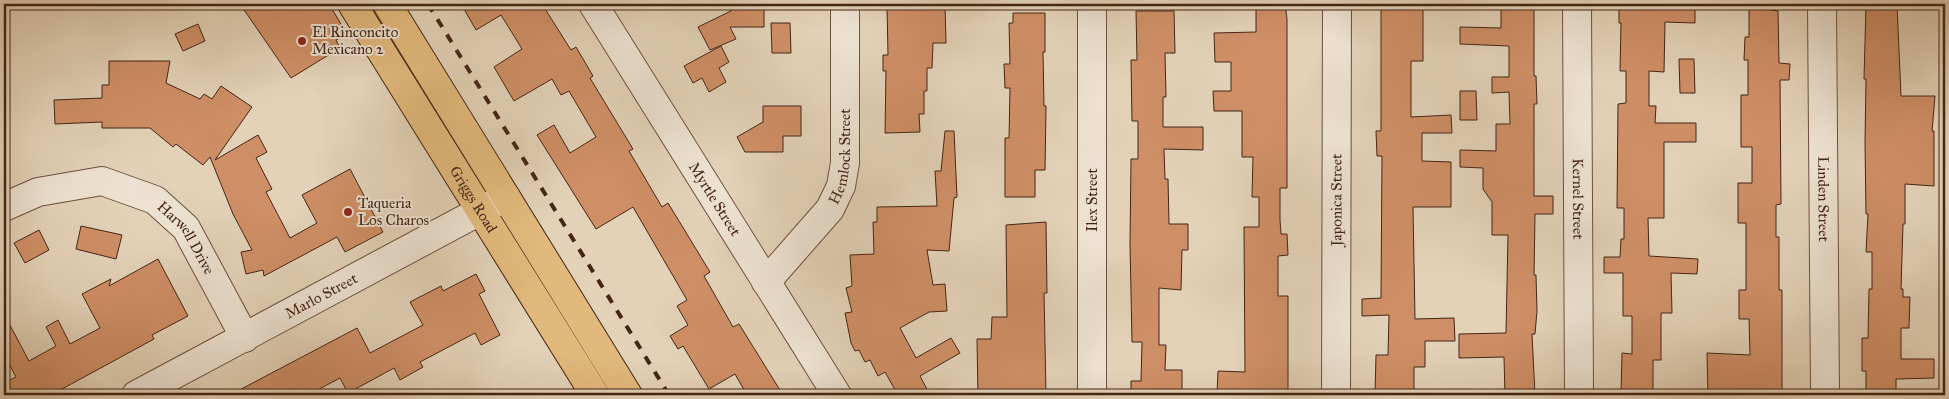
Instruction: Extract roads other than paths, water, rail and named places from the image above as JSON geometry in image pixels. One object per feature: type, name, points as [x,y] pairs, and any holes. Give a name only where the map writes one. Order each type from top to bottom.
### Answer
[{"type":"main road","name":"Griggs Road","points":[[352,4],[595,395]]},
{"type":"main road","name":"Griggs Road","points":[[393,14],[628,395]]},
{"type":"main road","points":[[372,36],[393,14]]},
{"type":"street","name":"Myrtle Street","points":[[594,4],[837,395]]},
{"type":"street","name":"Hemlock Street","points":[[766,282],[830,209],[841,186],[845,163],[845,4]]},
{"type":"street","name":"Ilex Street","points":[[1092,4],[1092,395]]},
{"type":"street","name":"Japonica Street","points":[[1336,395],[1337,4]]},
{"type":"street","name":"Kernel Street","points":[[1577,4],[1580,395]]},
{"type":"street","name":"Linden Street","points":[[1822,4],[1825,395]]},
{"type":"street","name":"Harwell Drive","points":[[4,208],[38,192],[102,182],[155,200],[186,228],[245,338]]},
{"type":"street","name":"Marlo Street","points":[[136,395],[506,197]]},
{"type":"railway","points":[[428,4],[669,395]]},
{"type":"place","name":"El Rinconcito Mexicano 2","points":[[302,41]]},
{"type":"place","name":"Taqueria Los Charos","points":[[348,212]]}]
